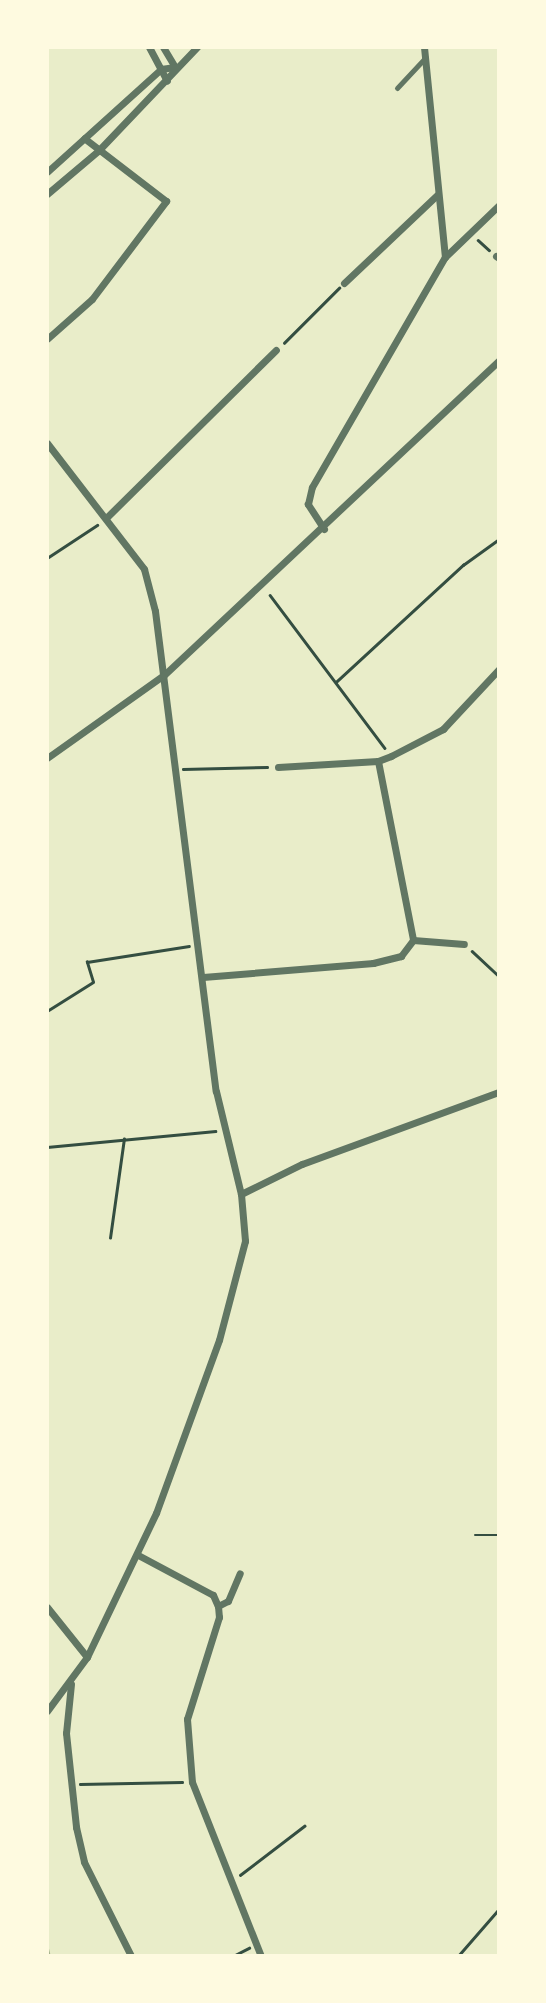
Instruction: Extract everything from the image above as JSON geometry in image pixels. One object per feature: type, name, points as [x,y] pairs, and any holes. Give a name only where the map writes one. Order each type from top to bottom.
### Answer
[{"type":"street","points":[[149,47],[167,81]]},
{"type":"street","points":[[163,47],[174,67]]},
{"type":"street","points":[[47,194],[99,150],[167,81],[174,67],[197,47]]},
{"type":"street","points":[[424,47],[445,257]]},
{"type":"street","points":[[397,88],[426,57]]},
{"type":"street","points":[[47,172],[161,69],[174,67]]},
{"type":"street","points":[[47,338],[92,299],[166,201],[85,138]]},
{"type":"street","points":[[344,283],[437,195]]},
{"type":"street","points":[[324,529],[308,504],[312,487],[445,257],[467,232],[499,205]]},
{"type":"street","points":[[107,518],[276,350]]},
{"type":"street","points":[[47,758],[164,675],[324,529],[499,360]]},
{"type":"street","points":[[47,443],[144,569],[164,675],[223,1130],[241,1194],[245,1241],[219,1340],[138,1555],[87,1657],[71,1684],[47,1711]]},
{"type":"street","points":[[278,767],[378,761],[391,756],[443,729],[499,670]]},
{"type":"street","points":[[203,977],[373,963],[401,957],[413,940],[378,761]]},
{"type":"street","points":[[413,940],[464,944]]},
{"type":"street","points":[[241,1194],[302,1164],[499,1092]]},
{"type":"street","points":[[138,1555],[213,1595],[218,1606],[219,1617],[187,1719],[192,1782],[261,1956]]},
{"type":"street","points":[[218,1606],[228,1601],[240,1573]]},
{"type":"street","points":[[47,1607],[87,1657]]},
{"type":"street","points":[[71,1684],[66,1733],[76,1827],[85,1862],[131,1956]]},
{"type":"path","points":[[467,232],[498,257]]},
{"type":"path","points":[[276,350],[344,283]]},
{"type":"path","points":[[47,558],[107,518]]},
{"type":"path","points":[[336,682],[463,565],[499,539]]},
{"type":"path","points":[[270,595],[391,756]]},
{"type":"path","points":[[176,769],[278,767]]},
{"type":"path","points":[[47,1011],[93,982],[87,962],[199,944]]},
{"type":"path","points":[[464,944],[499,976]]},
{"type":"path","points":[[47,1147],[223,1130]]},
{"type":"path","points":[[110,1238],[124,1139]]},
{"type":"path","points":[[475,1535],[499,1535]]},
{"type":"path","points":[[73,1784],[192,1782]]},
{"type":"path","points":[[230,1882],[304,1826]]},
{"type":"path","points":[[458,1956],[499,1909]]},
{"type":"path","points":[[233,1956],[256,1945]]},
{"type":"waterway","points":[[47,1947],[49,1956]]}]
